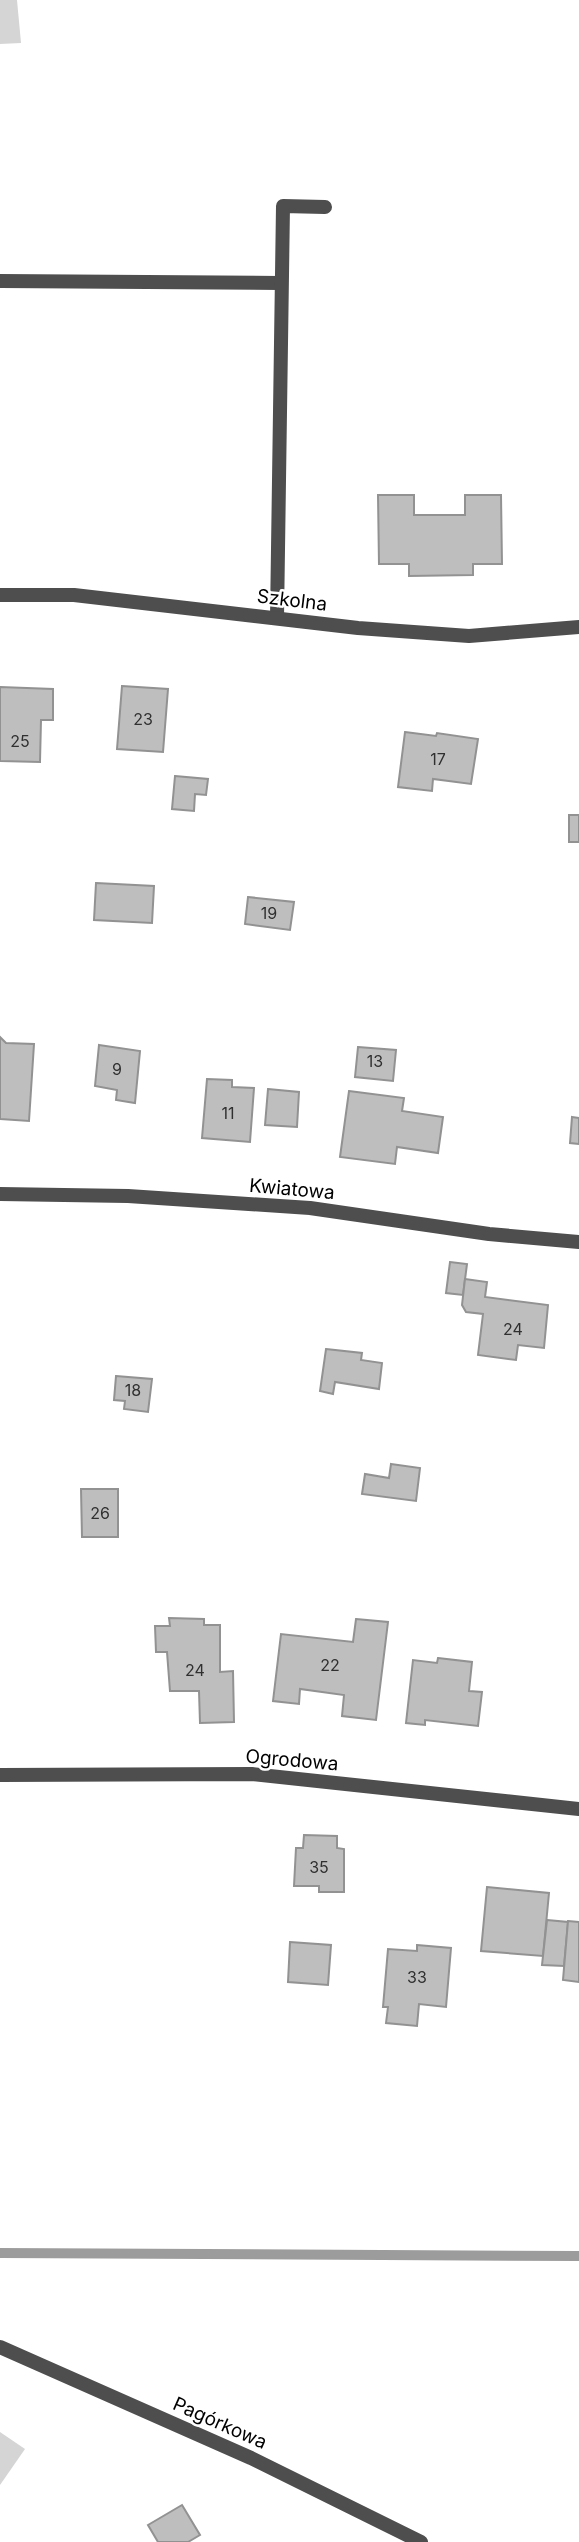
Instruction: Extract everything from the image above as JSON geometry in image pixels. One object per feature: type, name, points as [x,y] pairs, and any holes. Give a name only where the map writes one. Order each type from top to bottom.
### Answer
[{"type":"street","points":[[277,618],[283,206],[325,207]]},
{"type":"street","points":[[0,281],[280,283]]},
{"type":"street","name":"Szkolna","points":[[0,595],[74,595],[358,628],[469,636],[579,627]]},
{"type":"street","name":"Kwiatowa","points":[[0,1194],[128,1196],[310,1208],[489,1234],[579,1242]]},
{"type":"street","name":"Ogrodowa","points":[[0,1775],[251,1774],[579,1809]]},
{"type":"street","name":"Pagórkowa","points":[[0,2347],[251,2458],[421,2542]]},
{"type":"shaded area","points":[[0,0],[17,0],[21,43],[0,44]]},
{"type":"shaded area","points":[[0,2432],[25,2449],[0,2485]]},
{"type":"building","points":[[378,495],[414,495],[414,515],[465,515],[465,495],[501,495],[502,564],[473,564],[473,575],[409,576],[409,564],[379,564]]},
{"type":"building","points":[[122,686],[168,689],[163,752],[117,749]]},
{"type":"building","points":[[0,687],[53,689],[53,720],[41,720],[40,762],[0,761]]},
{"type":"building","points":[[405,732],[478,739],[471,784],[433,779],[432,791],[398,787]]},
{"type":"building","points":[[175,776],[208,779],[206,795],[195,794],[194,811],[172,809]]},
{"type":"building","points":[[569,815],[579,815],[579,842],[569,842]]},
{"type":"building","points":[[96,883],[154,886],[152,923],[94,920]]},
{"type":"building","points":[[248,897],[294,902],[290,930],[245,924]]},
{"type":"building","points":[[0,1037],[6,1043],[34,1044],[29,1121],[0,1119]]},
{"type":"building","points":[[99,1045],[140,1051],[135,1103],[116,1100],[117,1090],[95,1086]]},
{"type":"building","points":[[358,1047],[396,1050],[393,1081],[355,1077]]},
{"type":"building","points":[[207,1079],[232,1080],[232,1087],[254,1088],[250,1142],[202,1138]]},
{"type":"building","points":[[268,1089],[299,1092],[297,1127],[265,1125]]},
{"type":"building","points":[[349,1091],[404,1098],[402,1111],[443,1117],[438,1153],[397,1147],[395,1164],[340,1157]]},
{"type":"building","points":[[572,1117],[579,1118],[579,1144],[570,1143]]},
{"type":"building","points":[[450,1262],[467,1264],[463,1295],[446,1293]]},
{"type":"building","points":[[465,1279],[487,1282],[485,1297],[548,1305],[544,1348],[518,1345],[516,1360],[478,1355],[483,1314],[466,1312],[462,1305]]},
{"type":"building","points":[[326,1349],[362,1353],[361,1360],[382,1363],[379,1389],[335,1382],[333,1394],[320,1391]]},
{"type":"building","points":[[116,1376],[152,1379],[148,1412],[124,1409],[125,1401],[114,1400]]},
{"type":"building","points":[[391,1464],[420,1468],[416,1501],[362,1494],[365,1474],[389,1478]]},
{"type":"building","points":[[81,1489],[118,1489],[118,1537],[82,1537]]},
{"type":"building","points":[[169,1618],[204,1619],[204,1625],[220,1625],[220,1672],[233,1671],[234,1722],[200,1723],[199,1691],[170,1691],[167,1652],[156,1652],[155,1626],[170,1626]]},
{"type":"building","points":[[356,1619],[388,1622],[376,1720],[342,1716],[344,1695],[300,1689],[299,1704],[273,1701],[281,1634],[353,1642]]},
{"type":"building","points":[[438,1658],[472,1662],[469,1691],[482,1692],[478,1726],[425,1720],[425,1725],[406,1723],[413,1660],[437,1663]]},
{"type":"building","points":[[304,1835],[337,1836],[337,1848],[344,1849],[344,1892],[319,1892],[319,1886],[294,1886],[296,1848],[303,1848]]},
{"type":"building","points":[[487,1887],[549,1893],[543,1956],[481,1951]]},
{"type":"building","points":[[547,1920],[568,1922],[564,1966],[542,1965]]},
{"type":"building","points":[[568,1921],[579,1922],[579,1982],[563,1980]]},
{"type":"building","points":[[290,1942],[331,1945],[328,1985],[288,1982]]},
{"type":"building","points":[[417,1945],[451,1948],[446,2007],[419,2004],[417,2026],[386,2023],[388,2007],[383,2007],[388,1949],[417,1951]]},
{"type":"building","points":[[182,2505],[200,2535],[188,2542],[158,2542],[148,2525]]},
{"type":"waterway","points":[[0,2253],[579,2256]]}]
